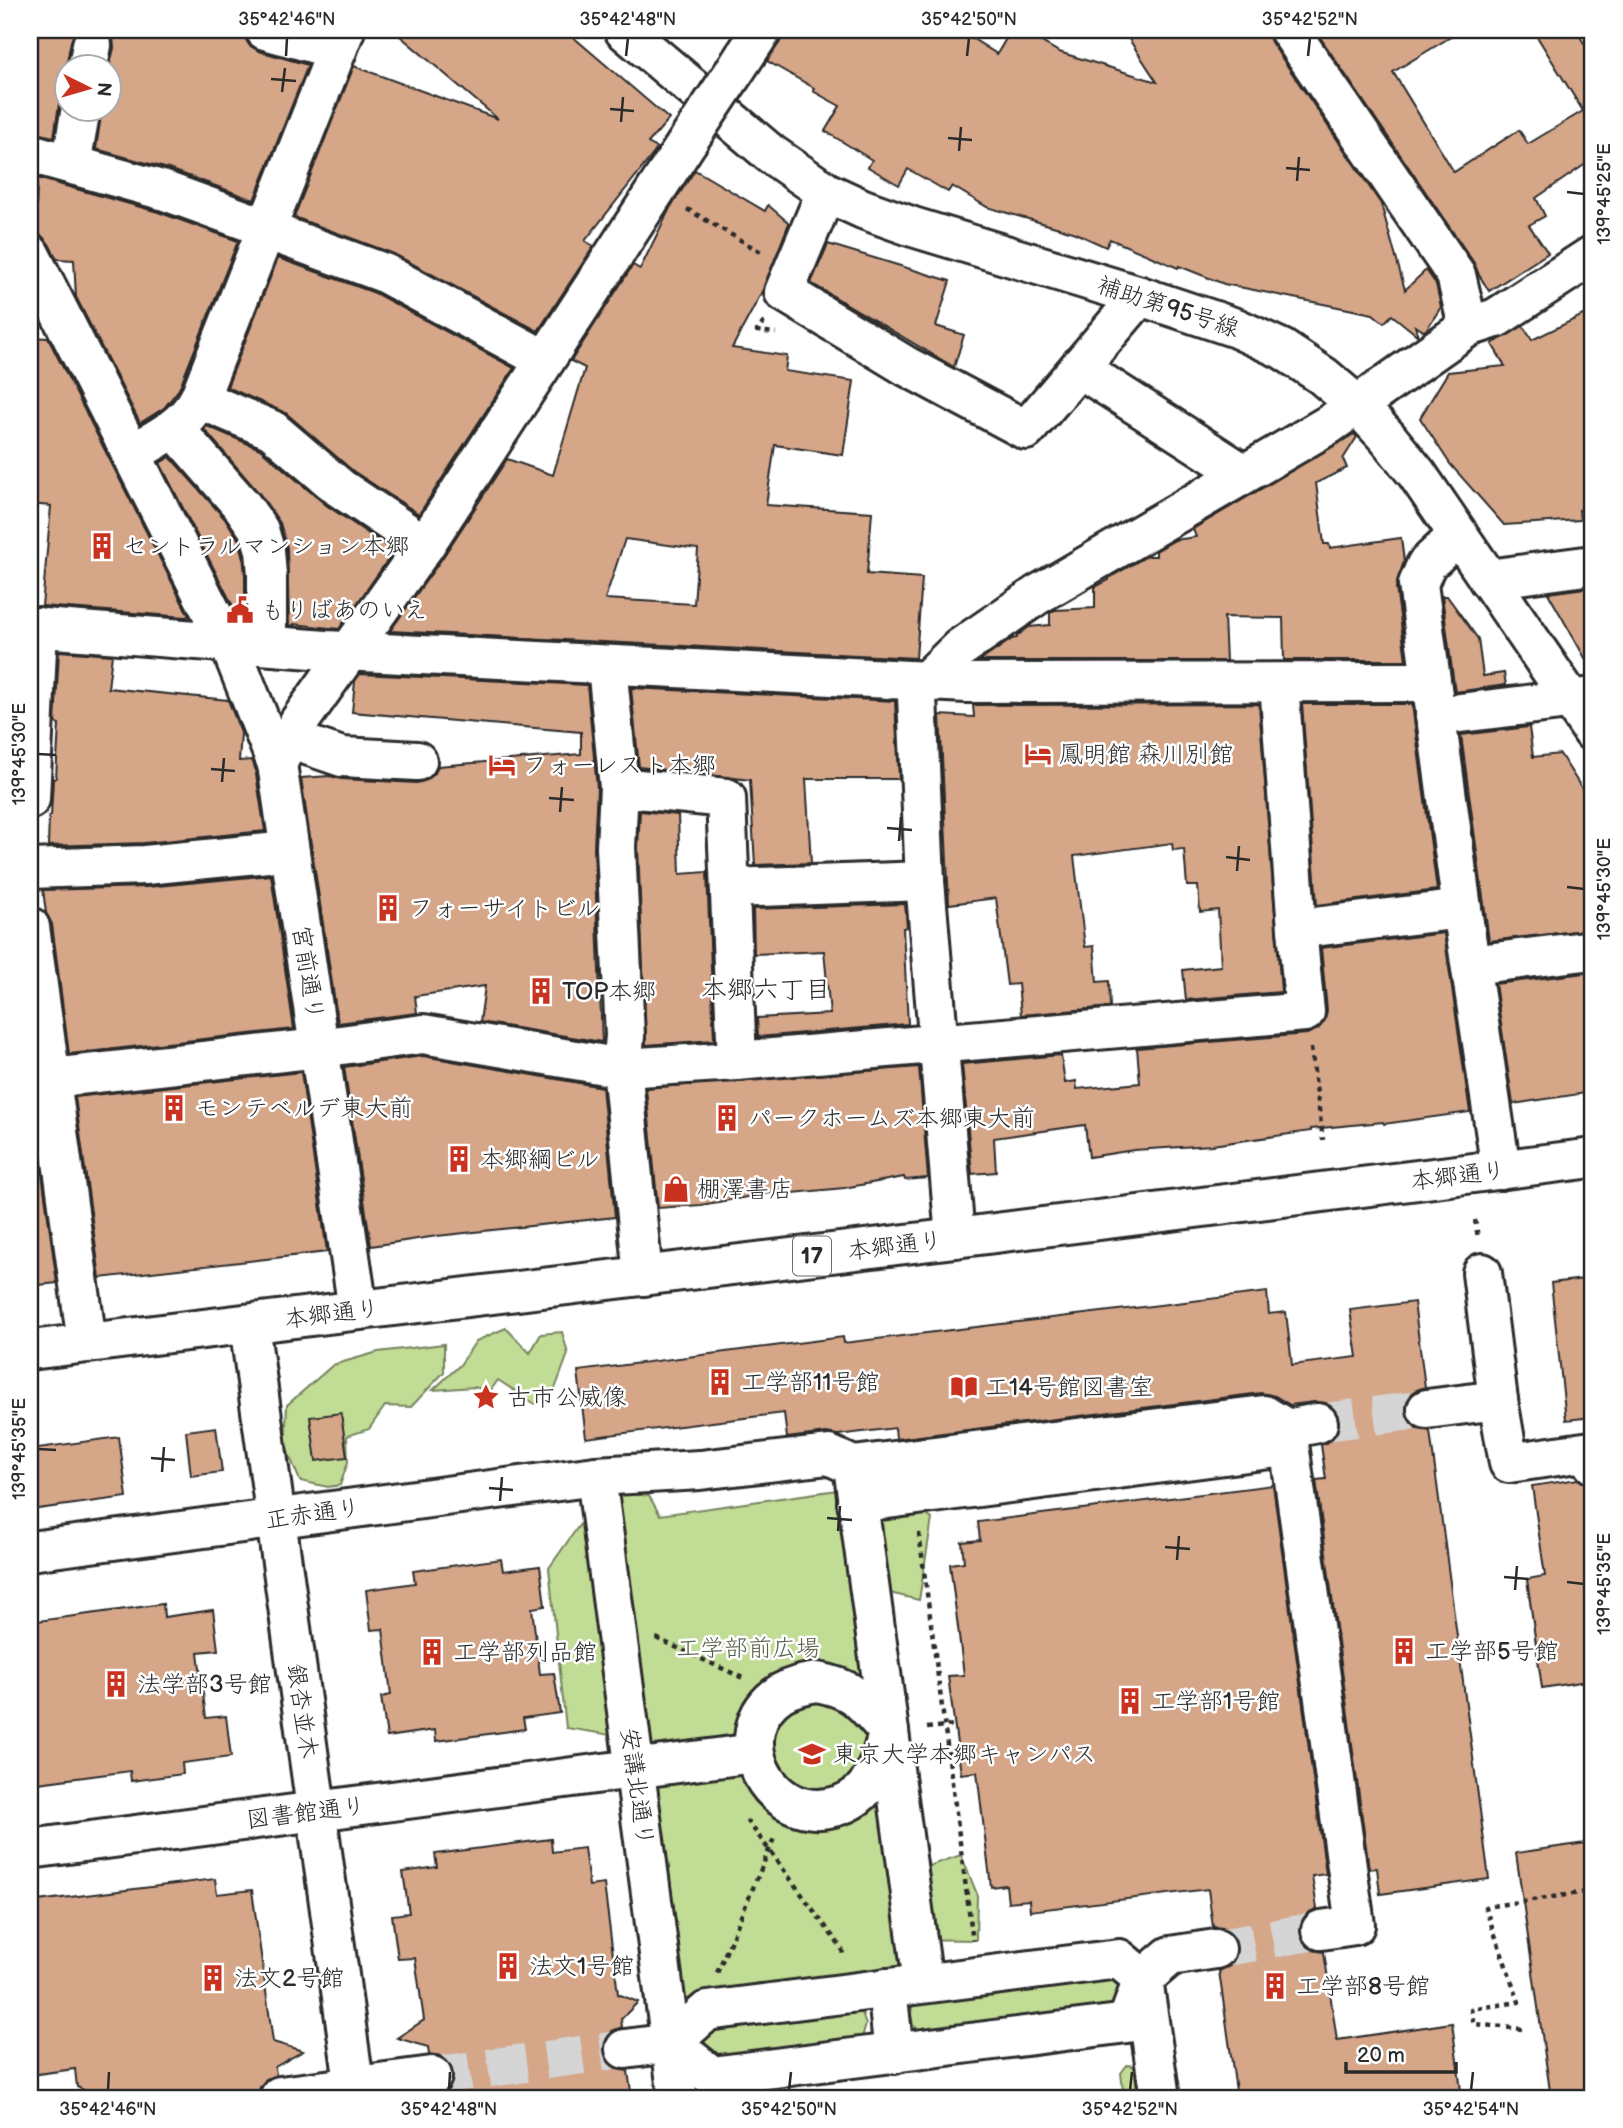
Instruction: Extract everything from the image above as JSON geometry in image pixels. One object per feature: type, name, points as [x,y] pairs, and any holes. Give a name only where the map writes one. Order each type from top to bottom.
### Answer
[{"type":"main road","points":[[131,454],[174,428],[191,413],[199,399],[341,40],[265,30]]},
{"type":"main road","name":"補助第95号線","points":[[624,30],[771,154],[826,192],[912,227],[1236,328],[1282,349],[1323,376],[1357,405],[1417,474],[1488,579],[1582,698],[1593,732]]},
{"type":"main road","points":[[417,761],[283,751],[348,650],[425,545],[762,30]]},
{"type":"main road","points":[[1296,32],[1455,275],[1468,327]]},
{"type":"main road","points":[[71,164],[78,122]]},
{"type":"main road","points":[[30,153],[165,191],[384,273],[545,360]]},
{"type":"main road","points":[[826,192],[783,292],[906,366],[1026,430],[1140,296]]},
{"type":"main road","name":"宮前通り","points":[[30,254],[283,751],[289,851],[358,1310]]},
{"type":"main road","points":[[955,1238],[925,880],[917,696],[960,648],[1037,595],[1357,405],[1468,327],[1496,318],[1593,255]]},
{"type":"main road","points":[[1079,368],[1244,474]]},
{"type":"main road","points":[[199,399],[272,430],[340,488],[425,545]]},
{"type":"main road","points":[[174,428],[243,507],[259,530],[265,550],[267,575],[267,645]]},
{"type":"main road","points":[[1458,535],[1426,565],[1418,584],[1501,1170]]},
{"type":"main road","points":[[1488,579],[1593,565]]},
{"type":"main road","points":[[30,799],[34,627],[229,643],[607,666],[967,683],[1279,683],[1433,699],[1582,698]]},
{"type":"main road","points":[[607,666],[619,787],[616,848],[625,1036],[622,1068],[643,1276]]},
{"type":"main road","points":[[52,1078],[424,1034],[622,1068],[737,1061],[1305,1012],[1279,683]]},
{"type":"main road","points":[[619,787],[726,798],[737,1061]]},
{"type":"main road","points":[[30,869],[145,865],[289,851]]},
{"type":"main road","points":[[730,888],[925,880]]},
{"type":"main road","points":[[1297,929],[1462,909]]},
{"type":"main road","points":[[30,927],[87,1343]]},
{"type":"main road","points":[[1471,965],[1593,950]]},
{"type":"main road","name":"本郷通り","points":[[30,1350],[955,1238],[1593,1157]]},
{"type":"main road","points":[[1482,1273],[1509,1463],[1591,1451],[1593,1464]]},
{"type":"main road","name":"銀杏並木","points":[[249,1324],[355,2092]]},
{"type":"main road","points":[[1427,1409],[1498,1399]]},
{"type":"main road","points":[[855,1484],[1264,1415],[1303,1426]]},
{"type":"main road","points":[[855,1484],[914,1496],[1270,1449],[1303,1426]]},
{"type":"main road","points":[[1303,1426],[1355,1925],[1321,1930]]},
{"type":"main road","name":"正赤通り","points":[[30,1551],[596,1476],[700,1470],[829,1455],[855,1484]]},
{"type":"main road","name":"安講北通り","points":[[596,1476],[678,2098]]},
{"type":"main road","points":[[855,1484],[889,1732],[887,1988],[894,2054]]},
{"type":"main road","points":[[817,1682],[839,1686],[858,1696],[889,1732],[875,1773],[864,1789],[848,1802],[829,1809],[808,1809],[789,1803],[773,1791],[761,1774],[754,1753],[756,1733],[763,1713],[779,1694],[796,1686],[817,1682]]},
{"type":"main road","name":"図書館通り","points":[[30,1849],[754,1753]]},
{"type":"main road","points":[[671,2043],[712,2076],[1127,2023],[1143,1979],[1170,1956],[1216,1949]]},
{"type":"main road","points":[[625,2049],[671,2043],[707,2011],[1119,1959],[1143,1979],[1160,2098]]},
{"type":"main road","points":[[280,2096],[355,2092],[432,2076]]},
{"type":"path","points":[[656,191],[743,242]]},
{"type":"path","points":[[1305,1012],[1324,1140]]},
{"type":"path","points":[[914,1496],[977,1976]]},
{"type":"path","points":[[614,1619],[779,1694]]},
{"type":"path","points":[[715,1977],[789,1803]]},
{"type":"path","points":[[744,1816],[842,1949],[887,1988]]},
{"type":"path","points":[[1522,2029],[1474,2024],[1471,2009],[1519,2002],[1485,1907],[1593,1891]]},
{"type":"green space","points":[[506,1328],[530,1353],[541,1334],[562,1332],[568,1354],[555,1389],[535,1404],[498,1380],[490,1391],[474,1387],[433,1390],[460,1365],[476,1341]]},
{"type":"green space","points":[[444,1344],[444,1372],[411,1407],[385,1406],[369,1429],[347,1436],[348,1462],[340,1485],[328,1487],[300,1481],[285,1445],[287,1405],[333,1365],[378,1352]]},
{"type":"green space","points":[[886,1484],[932,1519],[919,1600],[856,1585]]},
{"type":"green space","name":"工学部前広場","points":[[604,1490],[649,1496],[660,1515],[838,1490],[902,1970],[684,1999],[650,1741],[566,1728],[549,1568]]},
{"type":"green space","points":[[961,1855],[977,1894],[976,1940],[905,1939],[899,1876]]},
{"type":"green space","points":[[1103,1970],[1126,1979],[1117,2007],[923,2034],[913,2025],[913,2001]]},
{"type":"green space","points":[[861,2011],[866,2025],[862,2037],[847,2045],[721,2062],[705,2054],[707,2025]]},
{"type":"green space","points":[[1127,2065],[1134,2066],[1138,2098],[1124,2098],[1121,2073]]},
{"type":"building","points":[[30,30],[77,30],[69,52],[52,52],[52,122],[56,122],[54,137],[30,132]]},
{"type":"building","points":[[107,30],[244,30],[249,45],[259,51],[308,65],[254,200],[172,170],[96,149],[100,122],[122,122],[122,52],[113,52],[113,38]]},
{"type":"building","points":[[393,30],[565,30],[669,119],[648,143],[657,148],[654,153],[585,241],[594,246],[538,331],[394,254],[294,217],[354,66],[498,119]]},
{"type":"building","points":[[784,30],[959,30],[997,54],[1011,30],[1021,30],[1059,52],[1157,82],[1123,30],[1267,30],[1271,42],[1381,204],[1405,290],[1426,270],[1436,284],[1441,307],[1426,330],[1415,326],[1418,336],[1392,315],[1384,323],[1373,314],[1224,284],[1110,239],[1106,247],[1073,232],[987,207],[952,186],[948,192],[908,169],[899,185],[868,167],[872,160],[825,131],[840,106],[767,61],[780,42]]},
{"type":"building","points":[[1315,30],[1462,30],[1393,72],[1454,172],[1519,130],[1528,144],[1583,111],[1533,30],[1576,30],[1593,58],[1593,159],[1536,198],[1545,216],[1529,225],[1548,253],[1489,291],[1474,263]]},
{"type":"building","points":[[695,170],[765,211],[768,205],[789,223],[763,290],[732,348],[787,356],[785,371],[854,381],[843,455],[775,445],[766,505],[872,512],[867,574],[922,578],[916,658],[390,631],[443,557],[507,459],[553,475],[585,368],[571,361],[633,265],[640,269],[670,208]],"holes":[[[625,539],[698,549],[694,604],[605,599]]]},
{"type":"building","points":[[30,176],[158,212],[238,241],[179,389],[164,408],[140,423],[76,297],[74,260],[57,259],[49,244],[35,233],[37,185],[30,188]]},
{"type":"building","points":[[828,244],[950,281],[936,326],[964,335],[954,367],[811,283]]},
{"type":"building","points":[[278,258],[375,293],[514,368],[419,514],[353,471],[286,413],[227,387]]},
{"type":"building","points":[[1593,310],[1593,509],[1579,510],[1580,520],[1504,525],[1450,464],[1420,418],[1448,372],[1505,366],[1492,344],[1523,326],[1532,340]]},
{"type":"building","points":[[30,337],[48,338],[189,616],[42,606],[51,506],[30,504]]},
{"type":"building","points":[[207,426],[260,449],[326,505],[394,551],[339,629],[289,625],[287,548],[280,523],[259,493],[204,429]]},
{"type":"building","points":[[1354,434],[1357,437],[1343,459],[1347,468],[1316,483],[1324,544],[1329,544],[1330,548],[1401,538],[1404,561],[1396,587],[1406,660],[1284,660],[1283,618],[1224,617],[1226,661],[980,661],[1017,638],[1029,627],[1050,625],[1050,613],[1055,610],[1095,608],[1095,587],[1147,556],[1156,556],[1156,551],[1175,540],[1196,537],[1193,529]]},
{"type":"building","points":[[170,457],[226,520],[239,540],[245,576],[245,622],[240,620],[160,463]]},
{"type":"building","points":[[1593,587],[1593,672],[1548,593]]},
{"type":"building","points":[[1442,596],[1447,596],[1478,639],[1483,676],[1504,673],[1506,685],[1455,692]]},
{"type":"building","points":[[59,651],[112,655],[108,688],[228,700],[241,733],[239,761],[252,760],[255,768],[265,831],[144,843],[48,846],[53,779],[56,778],[59,724],[55,723]]},
{"type":"building","points":[[360,674],[587,685],[597,788],[594,848],[602,1042],[480,1022],[485,986],[415,996],[417,1013],[338,1023],[301,778],[330,776],[341,779],[417,783],[427,780],[438,766],[581,754],[581,732],[352,712],[355,681]]},
{"type":"building","points":[[631,688],[895,701],[899,779],[806,779],[811,863],[755,865],[750,780],[639,767]]},
{"type":"building","points":[[1259,704],[1281,992],[1186,1000],[1183,970],[1221,966],[1218,910],[1200,912],[1198,886],[1187,886],[1184,849],[1173,850],[1172,843],[1074,856],[1085,947],[1094,946],[1097,982],[1109,981],[1110,1007],[1021,1015],[1018,984],[1007,985],[996,898],[949,904],[940,715],[974,717],[973,705]]},
{"type":"building","points":[[1302,704],[1412,704],[1437,890],[1317,905]]},
{"type":"building","points":[[1529,727],[1533,757],[1560,754],[1593,806],[1593,929],[1489,941],[1461,735]]},
{"type":"building","points":[[640,811],[678,815],[680,874],[707,872],[714,1040],[646,1045],[638,847]]},
{"type":"building","points":[[271,875],[294,1029],[69,1054],[52,924],[46,913],[43,890],[147,887]]},
{"type":"building","points":[[905,904],[907,927],[903,928],[908,1024],[758,1037],[757,1018],[830,1014],[824,951],[754,954],[753,909]]},
{"type":"building","points":[[1444,933],[1470,1112],[1384,1124],[1311,1129],[1212,1145],[1134,1150],[1089,1157],[1085,1125],[994,1138],[996,1172],[972,1174],[962,1064],[1061,1055],[1065,1083],[1076,1081],[1077,1089],[1140,1083],[1137,1048],[1307,1034],[1318,1029],[1325,1020],[1327,1010],[1321,948]]},
{"type":"building","points":[[1593,972],[1593,1092],[1513,1104],[1495,984]]},
{"type":"building","points":[[423,1056],[602,1087],[615,1217],[437,1236],[371,1246],[344,1067]]},
{"type":"building","points":[[919,1067],[928,1178],[905,1180],[904,1177],[844,1188],[783,1194],[782,1191],[701,1205],[658,1208],[646,1088]]},
{"type":"building","points":[[301,1072],[327,1252],[100,1278],[75,1097]]},
{"type":"building","points":[[30,1086],[57,1283],[30,1286]]},
{"type":"building","points":[[1593,1278],[1593,1417],[1566,1420],[1551,1283]]},
{"type":"building","points":[[1267,1292],[1269,1314],[1286,1312],[1292,1365],[1357,1357],[1350,1310],[1414,1302],[1425,1387],[1414,1391],[1407,1400],[1405,1412],[1410,1423],[1418,1429],[1430,1431],[1489,1879],[1380,1894],[1377,1868],[1369,1869],[1316,1480],[1326,1479],[1321,1445],[1332,1440],[1339,1429],[1340,1420],[1335,1409],[1326,1403],[1290,1405],[1275,1396],[1261,1393],[896,1439],[895,1428],[787,1438],[784,1413],[586,1438],[578,1371],[843,1337],[844,1343]]},
{"type":"building","points":[[341,1413],[347,1457],[316,1461],[310,1417]]},
{"type":"building","points":[[216,1427],[222,1472],[191,1476],[186,1431]]},
{"type":"building","points":[[119,1437],[127,1497],[30,1510],[30,1449]]},
{"type":"building","points":[[1578,1479],[1589,1485],[1593,1509],[1593,1529],[1585,1530],[1593,1586],[1593,1680],[1542,1688],[1527,1579],[1545,1576],[1532,1486]]},
{"type":"building","name":"工学部1号館","points":[[1273,1485],[1326,1874],[1312,1876],[1317,1908],[1301,1921],[1300,1934],[1304,1944],[1312,1950],[1324,1952],[1337,2040],[1452,2023],[1462,2098],[1237,2098],[1219,1971],[1230,1966],[1236,1958],[1238,1946],[1233,1935],[1223,1928],[1213,1927],[1208,1889],[1030,1911],[1029,1900],[1008,1902],[1006,1885],[991,1887],[977,1772],[961,1774],[948,1676],[964,1675],[950,1564],[964,1562],[962,1542],[980,1540],[978,1522]]},
{"type":"building","name":"工学部列品館","points":[[501,1559],[503,1571],[540,1566],[545,1606],[532,1608],[540,1674],[554,1673],[560,1713],[523,1718],[525,1729],[436,1741],[435,1730],[387,1737],[381,1697],[391,1695],[383,1629],[371,1630],[366,1590],[415,1583],[413,1571]]},
{"type":"building","name":"法学部3号館","points":[[163,1604],[164,1617],[213,1610],[218,1650],[198,1652],[206,1718],[226,1716],[231,1757],[182,1763],[183,1774],[131,1781],[130,1771],[30,1784],[30,1622]]},
{"type":"building","name":"法文1号館","points":[[551,1839],[552,1852],[584,1848],[589,1886],[604,1884],[618,1994],[638,2002],[621,2019],[622,2027],[612,2031],[605,2040],[603,2052],[607,2062],[616,2069],[628,2071],[632,2098],[435,2098],[446,2093],[452,2085],[454,2074],[450,2063],[441,2056],[429,2054],[428,2047],[397,2038],[424,2020],[415,1958],[398,1959],[392,1915],[409,1913],[403,1872],[437,1867],[435,1854]]},
{"type":"building","points":[[1593,1842],[1593,2098],[1551,2098],[1516,1853]]},
{"type":"building","name":"法文2号館","points":[[215,1879],[217,1894],[252,1890],[273,2042],[303,2051],[275,2067],[276,2075],[266,2079],[260,2087],[258,2098],[89,2098],[88,2092],[77,2087],[75,2069],[30,2075],[30,1902]]},
{"type":"tunnel","points":[[1318,1423],[1427,1409]]},
{"type":"tunnel","points":[[1216,1949],[1321,1930]]},
{"type":"tunnel","points":[[432,2076],[625,2049]]},
{"type":"place","name":"セントラルマンション本郷","points":[[102,546]]},
{"type":"place","name":"もりばあのいえ","points":[[240,610]]},
{"type":"place","name":"鳳明館 森川別館","points":[[1038,754]]},
{"type":"place","name":"フォーレスト本郷","points":[[502,765]]},
{"type":"place","name":"フォーサイトビル","points":[[388,908]]},
{"type":"place","name":"TOP本郷","points":[[541,991]]},
{"type":"place","name":"モンテベルデ東大前","points":[[174,1108]]},
{"type":"place","name":"パークホームズ本郷東大前","points":[[727,1118]]},
{"type":"place","name":"本郷綱ビル","points":[[459,1159]]},
{"type":"place","name":"棚澤書店","points":[[676,1189]]},
{"type":"place","name":"工学部11号館","points":[[720,1382]]},
{"type":"place","name":"工14号館図書室","points":[[964,1387]]},
{"type":"place","name":"古市公威像","points":[[486,1397]]},
{"type":"place","name":"工学部5号館","points":[[1404,1651]]},
{"type":"place","name":"工学部列品館","points":[[432,1652]]},
{"type":"place","name":"法学部3号館","points":[[116,1684]]},
{"type":"place","name":"工学部1号館","points":[[1130,1701]]},
{"type":"place","name":"東京大学本郷キャンパス","points":[[812,1754]]},
{"type":"place","name":"法文1号館","points":[[508,1966]]},
{"type":"place","name":"法文2号館","points":[[213,1978]]},
{"type":"place","name":"工学部8号館","points":[[1275,1986]]},
{"type":"district","name":"本郷六丁目","points":[[766,990]]}]
